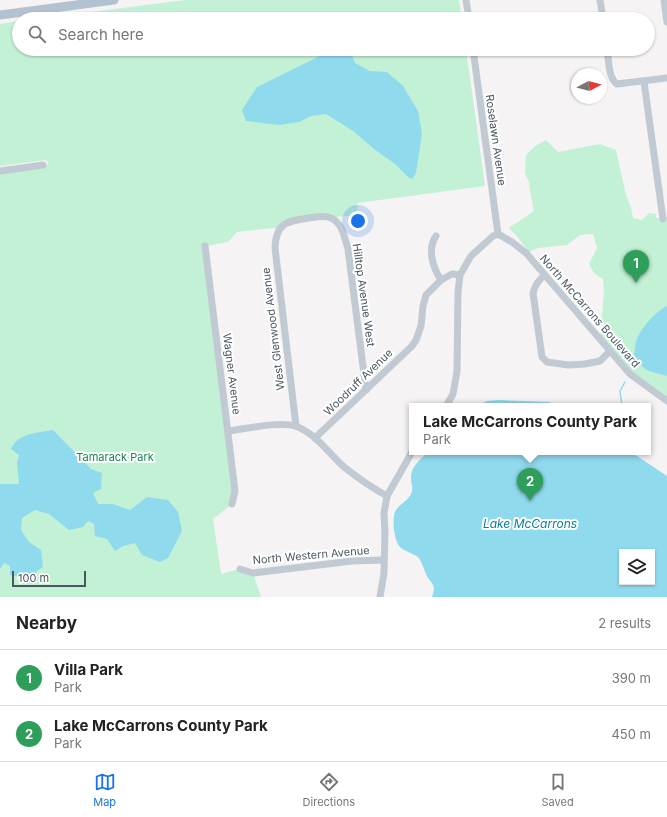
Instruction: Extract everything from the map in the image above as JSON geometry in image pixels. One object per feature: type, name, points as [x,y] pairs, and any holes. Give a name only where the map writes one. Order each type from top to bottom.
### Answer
[{"type":"main road","points":[[23,12],[114,0]]},
{"type":"main road","points":[[0,15],[12,13]]},
{"type":"street","points":[[466,0],[468,12]]},
{"type":"street","points":[[600,0],[602,12]]},
{"type":"street","points":[[664,0],[667,22]]},
{"type":"street","name":"Roselawn Avenue","points":[[474,56],[498,234]]},
{"type":"street","points":[[608,56],[611,76],[615,83],[620,85],[667,78]]},
{"type":"street","points":[[644,82],[662,219]]},
{"type":"street","points":[[0,171],[43,165]]},
{"type":"street","name":"West Glenwood Avenue","points":[[296,426],[275,238],[279,229],[290,221],[322,216],[331,218],[341,228]]},
{"type":"street","name":"Hilltop Avenue West","points":[[341,228],[348,249],[366,390]]},
{"type":"street","points":[[448,403],[453,394],[457,371],[458,292],[460,275],[471,256],[493,236],[498,234]]},
{"type":"street","name":"North McCarrons Boulevard","points":[[498,234],[519,246],[635,379],[667,401]]},
{"type":"street","points":[[436,236],[432,242],[433,264],[441,280],[452,274],[460,275]]},
{"type":"street","name":"Wagner Avenue","points":[[205,246],[235,491],[232,504]]},
{"type":"street","points":[[545,275],[540,278],[535,285],[533,293],[542,357],[547,362],[568,365],[585,364],[600,361],[610,351]]},
{"type":"street","name":"Woodruff Avenue","points":[[315,438],[416,340],[422,326],[424,300],[430,290],[441,280]]},
{"type":"street","points":[[228,431],[279,425],[296,426],[312,435],[350,472],[387,496]]},
{"type":"street","points":[[380,597],[384,578],[384,513],[387,496],[410,455]]},
{"type":"street","name":"North Western Avenue","points":[[240,569],[253,573],[352,561],[384,560]]},
{"type":"green space","points":[[185,0],[459,0],[461,12],[91,12]]},
{"type":"green space","name":"Tamarack Park","points":[[12,22],[12,56],[467,56],[485,186],[357,203],[358,215],[290,221],[279,229],[273,228],[237,232],[228,242],[205,246],[235,491],[232,504],[213,519],[221,574],[240,569],[253,573],[261,597],[0,597],[0,171],[49,164],[46,160],[0,166],[0,24]]},
{"type":"green space","points":[[546,140],[558,152],[600,144],[616,150],[626,195],[633,218],[642,220],[649,213],[656,214],[656,218],[667,217],[667,401],[645,386],[600,339],[604,292],[603,279],[594,273],[589,264],[597,248],[593,234],[580,235],[567,245],[538,248],[529,252],[509,228],[534,211],[529,182],[525,173],[526,155],[535,146]]},
{"type":"water","points":[[320,56],[352,56],[355,63],[370,71],[387,72],[403,86],[418,111],[422,133],[416,173],[412,179],[408,177],[395,164],[353,131],[326,114],[311,116],[299,122],[280,125],[246,121],[242,110],[257,87]]},
{"type":"water","points":[[667,306],[667,376],[651,372],[642,365],[634,355],[636,342],[644,327],[653,316]]},
{"type":"water","points":[[498,400],[551,403],[483,403]]},
{"type":"water","points":[[53,430],[91,469],[102,473],[101,489],[93,493],[98,504],[113,504],[130,510],[147,497],[168,500],[178,512],[182,531],[168,558],[160,562],[142,555],[135,543],[123,546],[115,551],[107,539],[95,536],[94,524],[88,521],[83,527],[69,530],[49,514],[35,510],[22,518],[21,530],[29,542],[41,550],[43,567],[24,576],[10,575],[10,566],[4,563],[0,569],[0,484],[19,484],[17,463],[19,455],[11,449],[18,440],[23,437]]},
{"type":"water","name":"Lake McCarrons","points":[[426,455],[636,455],[667,476],[667,597],[432,597],[434,586],[428,579],[419,558],[400,547],[395,535],[395,512],[412,492],[411,475],[417,463]]},
{"type":"waterway","points":[[633,366],[637,359]]},
{"type":"waterway","points":[[622,403],[620,391],[625,382]]},
{"type":"place","name":"Villa Park","points":[[636,283]]},
{"type":"place","name":"Lake McCarrons County Park","points":[[530,501]]}]
